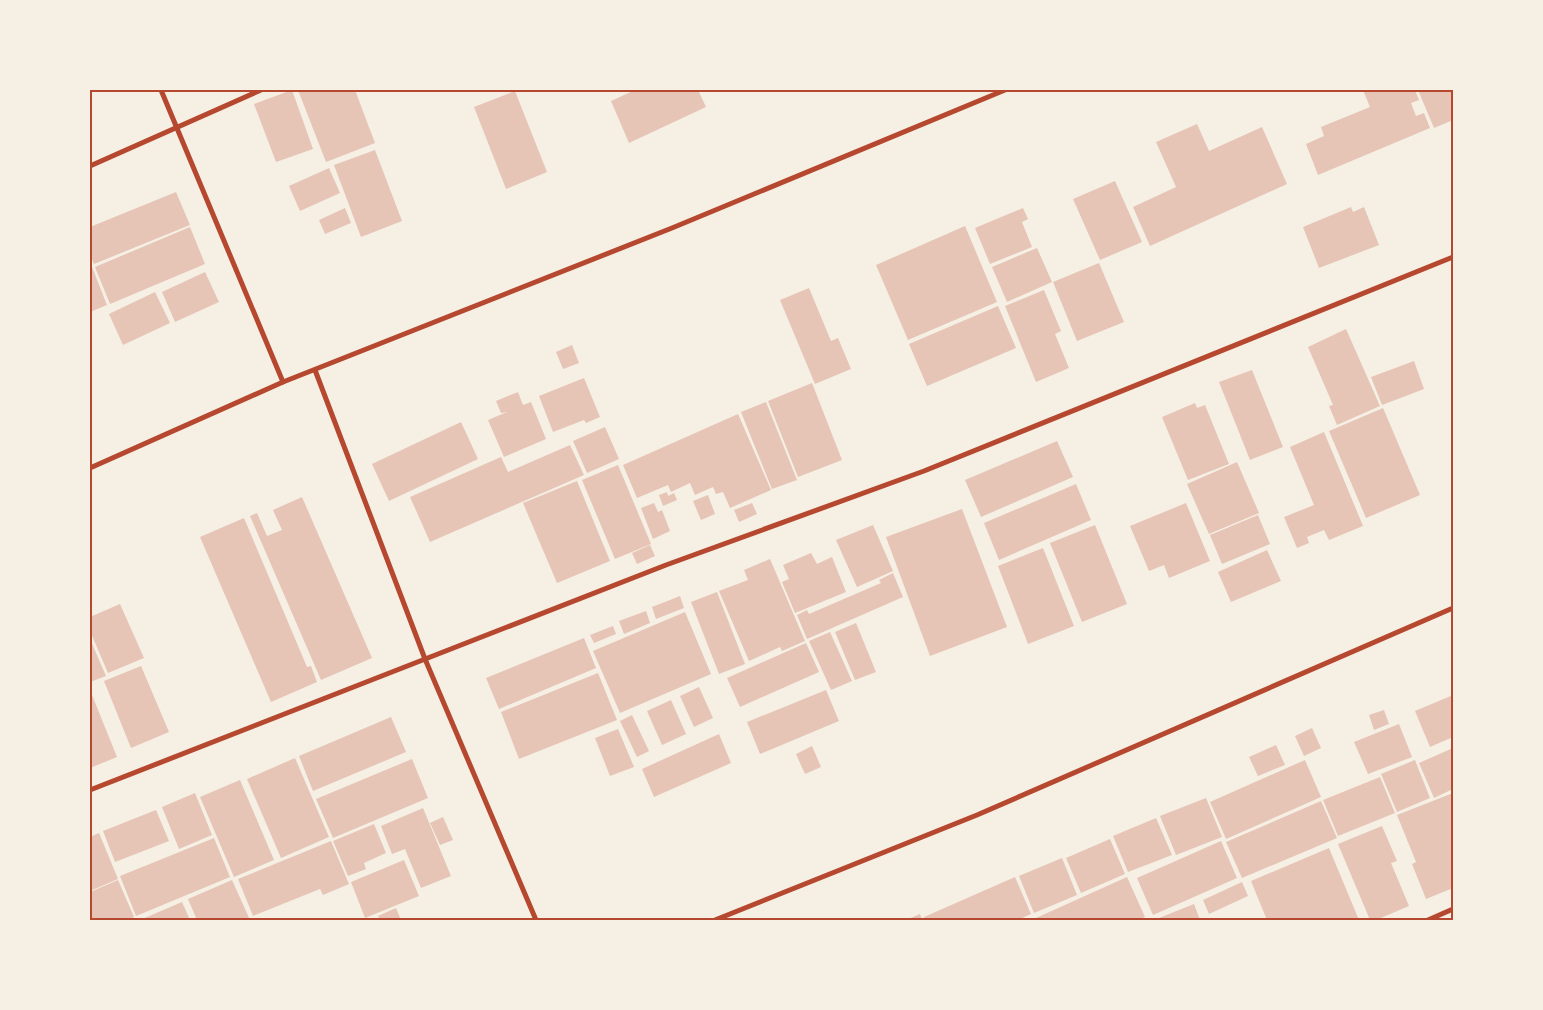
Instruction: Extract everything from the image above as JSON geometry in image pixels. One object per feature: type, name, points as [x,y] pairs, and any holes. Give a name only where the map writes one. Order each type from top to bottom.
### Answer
[{"type":"street","points":[[161,90],[283,382]]},
{"type":"street","points":[[90,166],[261,90]]},
{"type":"street","points":[[90,468],[283,382],[672,228],[1004,90]]},
{"type":"street","points":[[90,790],[666,565],[924,471],[1453,257]]},
{"type":"street","points":[[315,370],[425,659],[536,920]]},
{"type":"street","points":[[715,920],[977,815],[1453,608]]},
{"type":"street","points":[[1428,920],[1453,909]]},
{"type":"building","points":[[292,90],[313,149],[276,162],[254,104]]},
{"type":"building","points":[[298,90],[355,90],[375,143],[326,162]]},
{"type":"building","points":[[635,90],[698,90],[706,107],[629,143],[611,101]]},
{"type":"building","points":[[1363,90],[1415,90],[1419,100],[1411,103],[1416,116],[1424,113],[1430,128],[1318,175],[1306,144],[1324,136],[1321,127],[1370,107]]},
{"type":"building","points":[[1418,90],[1453,90],[1453,120],[1434,128]]},
{"type":"building","points":[[515,91],[547,172],[506,189],[474,107]]},
{"type":"building","points":[[1197,124],[1209,151],[1262,127],[1287,184],[1150,246],[1133,207],[1176,187],[1156,142]]},
{"type":"building","points":[[375,150],[402,221],[361,237],[334,165]]},
{"type":"building","points":[[329,168],[340,193],[300,211],[289,186]]},
{"type":"building","points":[[1115,181],[1142,242],[1100,260],[1073,199]]},
{"type":"building","points":[[176,192],[190,225],[94,264],[90,255],[90,227]]},
{"type":"building","points":[[1351,207],[1353,212],[1364,207],[1379,245],[1319,268],[1303,227]]},
{"type":"building","points":[[345,208],[351,223],[325,234],[319,220]]},
{"type":"building","points":[[1023,208],[1028,219],[1022,222],[1032,247],[990,264],[975,228]]},
{"type":"building","points":[[965,226],[997,302],[908,340],[876,265]]},
{"type":"building","points":[[190,227],[205,264],[110,304],[95,267]]},
{"type":"building","points":[[1037,248],[1052,282],[1007,302],[992,267]]},
{"type":"building","points":[[1099,263],[1124,322],[1077,341],[1053,282]]},
{"type":"building","points":[[92,267],[107,305],[90,312],[90,268]]},
{"type":"building","points":[[205,272],[219,302],[175,322],[162,292]]},
{"type":"building","points":[[809,288],[831,341],[838,338],[851,369],[815,384],[780,300]]},
{"type":"building","points":[[1044,290],[1061,331],[1055,334],[1069,368],[1036,382],[1005,306]]},
{"type":"building","points":[[155,292],[170,323],[123,345],[109,314]]},
{"type":"building","points":[[998,306],[1016,348],[927,386],[909,344]]},
{"type":"building","points":[[1346,329],[1380,406],[1337,425],[1329,406],[1333,405],[1308,347]]},
{"type":"building","points":[[572,345],[579,363],[563,369],[556,352]]},
{"type":"building","points":[[1414,361],[1424,389],[1382,405],[1371,377]]},
{"type":"building","points":[[1252,370],[1283,447],[1250,460],[1219,382]]},
{"type":"building","points":[[584,378],[600,417],[586,423],[584,420],[553,432],[539,396]]},
{"type":"building","points":[[812,383],[842,460],[798,477],[768,401]]},
{"type":"building","points":[[518,392],[523,405],[531,402],[546,439],[504,457],[488,420],[507,412],[501,413],[496,401]]},
{"type":"building","points":[[766,402],[797,480],[772,489],[741,412]]},
{"type":"building","points":[[1195,403],[1197,408],[1205,405],[1229,464],[1188,480],[1162,417]]},
{"type":"building","points":[[1383,408],[1420,495],[1366,518],[1329,431]]},
{"type":"building","points":[[738,414],[771,490],[730,508],[723,492],[716,494],[713,487],[695,495],[690,483],[671,492],[668,485],[637,498],[623,465]]},
{"type":"building","points":[[461,422],[478,459],[389,501],[372,464]]},
{"type":"building","points":[[605,427],[619,459],[587,473],[573,441]]},
{"type":"building","points":[[1324,432],[1363,526],[1329,540],[1324,530],[1307,537],[1309,543],[1297,548],[1284,517],[1314,505],[1290,447]]},
{"type":"building","points":[[1057,441],[1073,477],[981,517],[965,480]]},
{"type":"building","points":[[570,445],[584,475],[430,542],[410,497],[501,457],[508,472]]},
{"type":"building","points":[[1237,462],[1259,513],[1209,534],[1187,484]]},
{"type":"building","points":[[618,465],[651,544],[615,559],[582,480]]},
{"type":"building","points":[[577,481],[610,561],[557,583],[523,503]]},
{"type":"building","points":[[1076,484],[1091,520],[999,560],[984,523]]},
{"type":"building","points":[[667,492],[668,496],[674,493],[677,500],[663,506],[659,495]]},
{"type":"building","points":[[708,495],[715,514],[701,520],[693,501]]},
{"type":"building","points":[[302,497],[372,658],[321,680],[250,516],[257,513],[267,536],[282,530],[273,510]]},
{"type":"building","points":[[654,503],[658,512],[662,510],[670,531],[653,539],[641,508]]},
{"type":"building","points":[[752,503],[757,514],[739,522],[734,510]]},
{"type":"building","points":[[1186,503],[1210,561],[1169,578],[1164,565],[1149,571],[1130,526]]},
{"type":"building","points":[[962,509],[1007,627],[930,656],[886,537]]},
{"type":"building","points":[[1258,515],[1270,544],[1222,564],[1210,535]]},
{"type":"building","points":[[244,518],[307,667],[311,666],[317,682],[271,702],[200,537]]},
{"type":"building","points":[[873,525],[893,571],[857,587],[836,540]]},
{"type":"building","points":[[1095,525],[1127,604],[1082,622],[1050,543]]},
{"type":"building","points":[[650,545],[655,556],[637,564],[632,553]]},
{"type":"building","points":[[1043,548],[1074,626],[1028,644],[998,566]]},
{"type":"building","points":[[1267,550],[1281,581],[1231,602],[1218,572]]},
{"type":"building","points":[[811,553],[817,564],[832,557],[846,592],[795,613],[782,582],[789,579],[783,565]]},
{"type":"building","points":[[770,559],[805,641],[782,651],[780,647],[749,661],[719,591],[748,580],[744,570]]},
{"type":"building","points":[[893,573],[903,597],[807,639],[797,615],[807,610],[809,614],[881,583],[879,580]]},
{"type":"building","points":[[717,592],[745,664],[719,674],[691,602]]},
{"type":"building","points":[[680,596],[684,608],[656,619],[652,607]]},
{"type":"building","points":[[120,604],[144,658],[108,673],[90,631],[90,617]]},
{"type":"building","points":[[646,611],[650,623],[624,634],[619,621]]},
{"type":"building","points":[[685,612],[711,674],[620,713],[593,651]]},
{"type":"building","points":[[856,623],[876,672],[855,680],[835,632]]},
{"type":"building","points":[[613,626],[616,634],[594,643],[590,635]]},
{"type":"building","points":[[830,632],[852,681],[831,690],[809,641]]},
{"type":"building","points":[[584,638],[596,668],[499,709],[486,678]]},
{"type":"building","points":[[90,639],[106,676],[90,682]]},
{"type":"building","points":[[806,643],[819,672],[740,707],[727,678]]},
{"type":"building","points":[[141,666],[169,732],[131,748],[104,681]]},
{"type":"building","points":[[598,673],[617,720],[519,759],[501,712]]},
{"type":"building","points":[[699,687],[713,718],[694,727],[680,696]]},
{"type":"building","points":[[90,690],[117,757],[90,768]]},
{"type":"building","points":[[826,690],[839,721],[760,754],[747,722]]},
{"type":"building","points":[[1453,695],[1453,737],[1430,747],[1415,711]]},
{"type":"building","points":[[671,700],[686,734],[662,745],[647,711]]},
{"type":"building","points":[[1384,710],[1389,724],[1374,730],[1369,715]]},
{"type":"building","points":[[632,715],[649,751],[637,757],[620,721]]},
{"type":"building","points":[[391,717],[406,752],[313,791],[299,756]]},
{"type":"building","points":[[1399,724],[1412,757],[1368,774],[1354,742]]},
{"type":"building","points":[[1312,728],[1321,748],[1304,756],[1295,736]]},
{"type":"building","points":[[618,729],[634,767],[610,776],[595,738]]},
{"type":"building","points":[[719,734],[731,763],[654,797],[642,769]]},
{"type":"building","points":[[1276,745],[1285,765],[1258,776],[1249,757]]},
{"type":"building","points":[[812,746],[821,767],[805,774],[796,754]]},
{"type":"building","points":[[1453,748],[1453,789],[1434,798],[1419,763]]},
{"type":"building","points":[[295,758],[329,837],[281,858],[247,779]]},
{"type":"building","points":[[412,759],[428,798],[333,838],[316,799]]},
{"type":"building","points":[[1305,760],[1321,797],[1226,839],[1210,802]]},
{"type":"building","points":[[1415,760],[1430,798],[1397,812],[1381,774]]},
{"type":"building","points":[[1380,777],[1395,813],[1338,836],[1323,800]]},
{"type":"building","points":[[240,780],[274,860],[234,877],[200,797]]},
{"type":"building","points":[[195,793],[212,835],[179,849],[162,807]]},
{"type":"building","points":[[1453,793],[1453,888],[1426,899],[1412,864],[1416,862],[1397,815]]},
{"type":"building","points":[[1206,798],[1222,837],[1176,855],[1160,816]]},
{"type":"building","points":[[1321,801],[1337,838],[1242,878],[1226,842]]},
{"type":"building","points":[[423,808],[451,876],[421,888],[405,849],[392,854],[381,826]]},
{"type":"building","points":[[156,810],[169,841],[115,862],[103,831]]},
{"type":"building","points":[[443,817],[453,840],[440,845],[430,823]]},
{"type":"building","points":[[1156,818],[1172,855],[1128,872],[1113,836]]},
{"type":"building","points":[[374,824],[386,853],[364,863],[366,869],[348,876],[333,841]]},
{"type":"building","points":[[1382,826],[1397,861],[1391,863],[1409,906],[1376,920],[1370,920],[1338,844]]},
{"type":"building","points":[[99,833],[118,879],[90,891],[90,837]]},
{"type":"building","points":[[214,838],[230,877],[136,916],[120,876]]},
{"type":"building","points":[[1110,839],[1125,874],[1081,893],[1066,858]]},
{"type":"building","points":[[331,841],[349,884],[323,895],[320,889],[253,916],[238,879]]},
{"type":"building","points":[[1221,841],[1237,878],[1153,915],[1137,878]]},
{"type":"building","points":[[1329,848],[1359,920],[1267,920],[1251,881]]},
{"type":"building","points":[[1062,858],[1077,895],[1034,913],[1019,876]]},
{"type":"building","points":[[404,860],[419,896],[365,918],[351,882]]},
{"type":"building","points":[[1015,877],[1031,914],[1018,920],[926,920],[924,917]]},
{"type":"building","points":[[1127,877],[1145,917],[1139,920],[1037,920],[1036,918]]},
{"type":"building","points":[[118,880],[134,917],[128,920],[90,920],[90,892]]},
{"type":"building","points":[[232,880],[250,920],[197,920],[188,899]]},
{"type":"building","points":[[1242,882],[1248,896],[1209,914],[1203,900]]},
{"type":"building","points":[[182,902],[190,920],[140,920]]},
{"type":"building","points":[[1194,904],[1200,920],[1154,920]]},
{"type":"building","points":[[396,908],[401,920],[380,920],[378,916]]},
{"type":"building","points":[[920,914],[922,920],[906,920]]}]
